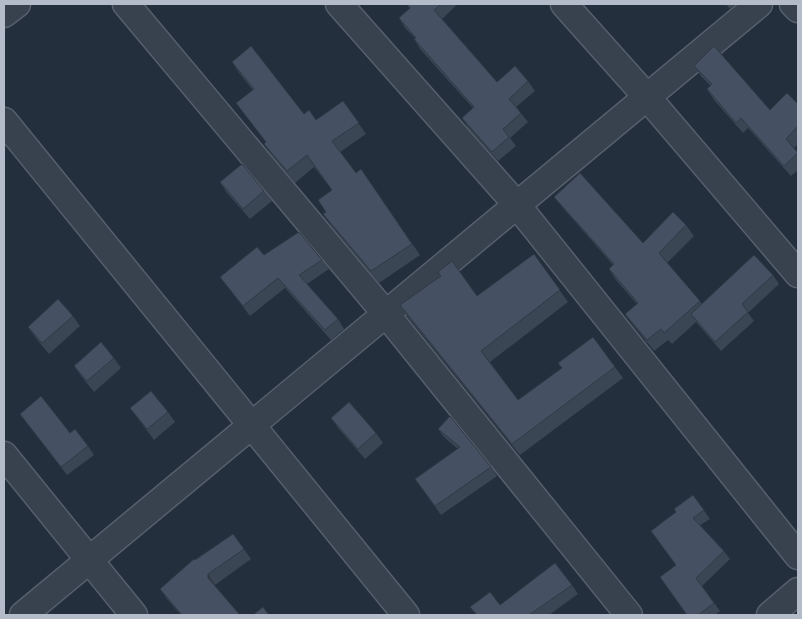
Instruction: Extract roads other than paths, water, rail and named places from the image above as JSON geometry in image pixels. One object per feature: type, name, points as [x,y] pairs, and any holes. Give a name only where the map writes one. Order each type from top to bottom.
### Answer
[{"type":"street","points":[[4,14],[17,4]]},
{"type":"street","points":[[126,4],[386,314],[629,615]]},
{"type":"street","points":[[339,4],[517,205],[798,556]]},
{"type":"street","points":[[564,4],[647,96],[798,274]]},
{"type":"street","points":[[23,615],[759,4]]},
{"type":"street","points":[[793,4],[798,9]]},
{"type":"street","points":[[4,121],[406,615]]},
{"type":"street","points":[[4,456],[134,615]]},
{"type":"street","points":[[770,615],[798,591]]}]
